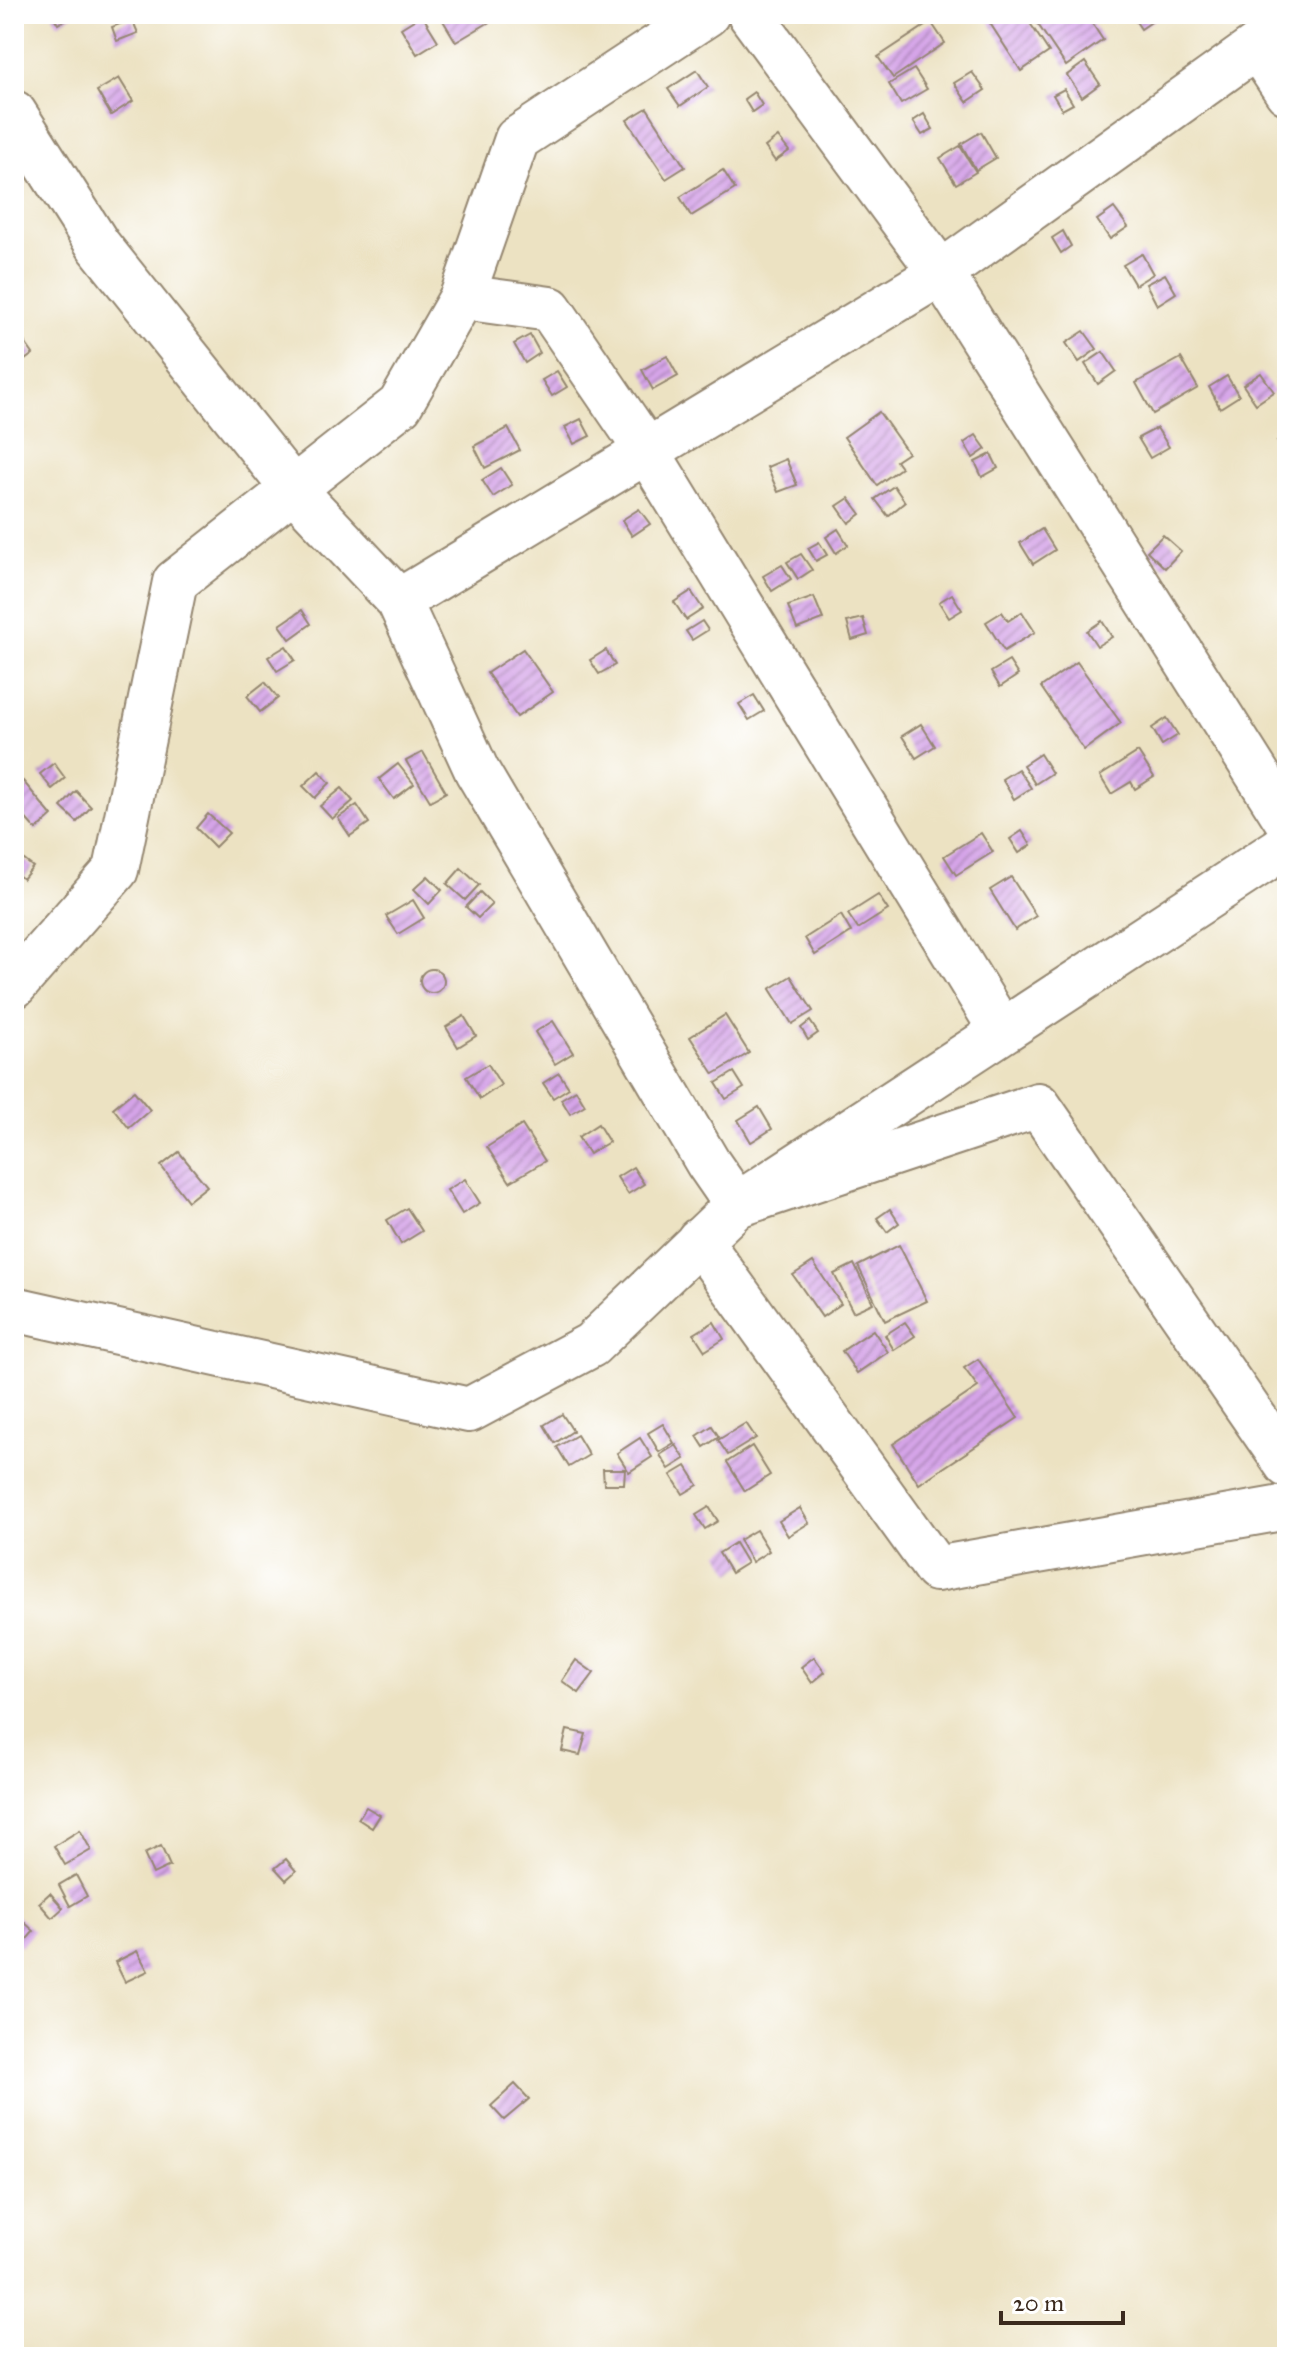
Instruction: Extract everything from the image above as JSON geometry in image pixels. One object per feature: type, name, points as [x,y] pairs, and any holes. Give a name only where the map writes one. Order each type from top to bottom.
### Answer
[{"type":"street","points":[[14,986],[116,870],[175,582],[400,405],[462,297],[517,139],[707,14]]},
{"type":"street","points":[[750,14],[941,273],[1287,821]]},
{"type":"street","points":[[399,601],[941,273],[1272,36],[1287,92]]},
{"type":"street","points":[[14,113],[98,245],[293,489],[399,601],[477,771],[708,1163],[737,1205]]},
{"type":"street","points":[[462,297],[550,309],[647,451],[1001,1030]]},
{"type":"street","points":[[14,1309],[469,1410],[591,1345],[737,1205],[1287,845]]},
{"type":"street","points":[[737,1205],[1038,1105],[1287,1465]]},
{"type":"street","points":[[699,1240],[936,1569],[1287,1507]]},
{"type":"building","points":[[52,14],[74,14],[58,24]]},
{"type":"building","points":[[439,14],[496,14],[498,17],[456,42]]},
{"type":"building","points":[[984,14],[1024,14],[1049,52],[1021,71]]},
{"type":"building","points":[[1031,14],[1086,14],[1103,40],[1066,66]]},
{"type":"building","points":[[1131,14],[1158,14],[1160,16],[1141,29]]},
{"type":"building","points":[[422,15],[438,41],[417,54],[401,28]]},
{"type":"building","points":[[132,19],[138,33],[117,41],[112,27]]},
{"type":"building","points":[[931,22],[945,43],[893,78],[878,57]]},
{"type":"building","points":[[1085,62],[1100,84],[1082,97],[1067,75]]},
{"type":"building","points":[[914,69],[927,89],[901,104],[889,84]]},
{"type":"building","points":[[697,70],[708,87],[680,106],[668,89]]},
{"type":"building","points":[[972,72],[985,90],[967,102],[954,83]]},
{"type":"building","points":[[119,78],[133,101],[111,115],[97,91]]},
{"type":"building","points":[[1064,89],[1073,104],[1062,110],[1053,95]]},
{"type":"building","points":[[754,92],[762,105],[752,112],[744,99]]},
{"type":"building","points":[[647,108],[685,167],[666,179],[627,120]]},
{"type":"building","points":[[924,114],[933,129],[922,135],[913,121]]},
{"type":"building","points":[[981,132],[996,158],[976,170],[961,144]]},
{"type":"building","points":[[778,137],[789,151],[775,161],[765,147]]},
{"type":"building","points":[[960,146],[976,172],[956,184],[940,158]]},
{"type":"building","points":[[723,170],[735,189],[691,216],[680,197]]},
{"type":"building","points":[[1114,208],[1128,227],[1110,239],[1097,220]]},
{"type":"building","points":[[1063,231],[1071,246],[1061,253],[1052,238]]},
{"type":"building","points":[[1142,254],[1153,274],[1135,285],[1123,265]]},
{"type":"building","points":[[1165,274],[1176,293],[1157,305],[1146,284]]},
{"type":"building","points":[[1084,331],[1097,349],[1079,362],[1066,343]]},
{"type":"building","points":[[19,334],[33,354],[14,368],[14,338]]},
{"type":"building","points":[[530,335],[540,353],[525,363],[514,344]]},
{"type":"building","points":[[1103,352],[1116,371],[1098,384],[1085,364]]},
{"type":"building","points":[[667,356],[678,376],[653,390],[642,370]]},
{"type":"building","points":[[1181,358],[1198,388],[1153,414],[1136,383]]},
{"type":"building","points":[[557,371],[567,387],[552,396],[542,380]]},
{"type":"building","points":[[1261,373],[1274,392],[1256,404],[1243,385]]},
{"type":"building","points":[[1227,376],[1239,396],[1220,408],[1209,387]]},
{"type":"building","points":[[879,412],[908,453],[896,461],[901,468],[877,485],[844,437]]},
{"type":"building","points":[[581,419],[590,436],[574,444],[565,427]]},
{"type":"building","points":[[508,428],[520,450],[485,468],[474,446]]},
{"type":"building","points":[[1157,428],[1169,447],[1150,458],[1138,438]]},
{"type":"building","points":[[976,435],[986,449],[973,458],[964,443]]},
{"type":"building","points":[[1287,436],[1287,458],[1277,441]]},
{"type":"building","points":[[991,454],[998,468],[982,477],[975,462]]},
{"type":"building","points":[[786,459],[797,485],[778,492],[767,467]]},
{"type":"building","points":[[501,468],[512,485],[493,497],[482,480]]},
{"type":"building","points":[[894,486],[905,502],[888,516],[875,499]]},
{"type":"building","points":[[849,498],[861,514],[849,523],[837,506]]},
{"type":"building","points":[[639,509],[650,524],[632,536],[622,520]]},
{"type":"building","points":[[838,529],[848,545],[836,553],[826,537]]},
{"type":"building","points":[[1042,529],[1055,550],[1033,564],[1020,543]]},
{"type":"building","points":[[1163,535],[1181,551],[1165,568],[1147,551]]},
{"type":"building","points":[[819,542],[827,555],[816,561],[808,548]]},
{"type":"building","points":[[801,554],[812,570],[798,579],[787,562]]},
{"type":"building","points":[[782,565],[791,579],[772,591],[763,576]]},
{"type":"building","points":[[691,591],[703,609],[686,620],[674,602]]},
{"type":"building","points":[[952,594],[962,610],[949,618],[939,602]]},
{"type":"building","points":[[814,597],[823,619],[797,629],[788,606]]},
{"type":"building","points":[[302,610],[311,624],[290,639],[280,625]]},
{"type":"building","points":[[1002,612],[1008,621],[1022,612],[1035,632],[1004,651],[986,622]]},
{"type":"building","points":[[863,618],[868,635],[852,640],[847,622]]},
{"type":"building","points":[[702,621],[708,630],[692,640],[686,631]]},
{"type":"building","points":[[1102,621],[1112,637],[1097,646],[1087,631]]},
{"type":"building","points":[[286,646],[295,660],[277,671],[268,657]]},
{"type":"building","points":[[523,649],[553,692],[517,717],[487,673]]},
{"type":"building","points":[[606,650],[615,665],[599,674],[590,660]]},
{"type":"building","points":[[1009,661],[1018,675],[1000,687],[991,672]]},
{"type":"building","points":[[1077,662],[1121,723],[1084,750],[1041,687]]},
{"type":"building","points":[[265,682],[278,698],[260,712],[247,696]]},
{"type":"building","points":[[754,695],[764,711],[749,720],[739,704]]},
{"type":"building","points":[[1167,718],[1178,735],[1162,745],[1152,728]]},
{"type":"building","points":[[921,724],[935,746],[916,758],[902,736]]},
{"type":"building","points":[[423,752],[446,792],[430,801],[406,761]]},
{"type":"building","points":[[1138,752],[1154,777],[1135,789],[1131,782],[1111,794],[1100,776]]},
{"type":"building","points":[[1040,754],[1052,773],[1035,784],[1023,765]]},
{"type":"building","points":[[54,763],[65,778],[52,789],[40,774]]},
{"type":"building","points":[[398,764],[414,784],[394,799],[379,779]]},
{"type":"building","points":[[1018,769],[1031,788],[1014,799],[1002,779]]},
{"type":"building","points":[[319,771],[330,783],[315,798],[303,786]]},
{"type":"building","points":[[23,781],[52,816],[36,830],[14,805],[14,789]]},
{"type":"building","points":[[342,788],[353,801],[332,819],[320,806]]},
{"type":"building","points":[[76,791],[91,807],[77,822],[61,807]]},
{"type":"building","points":[[357,805],[369,823],[350,836],[338,818]]},
{"type":"building","points":[[208,814],[229,833],[215,847],[196,828]]},
{"type":"building","points":[[1022,831],[1031,845],[1019,853],[1010,839]]},
{"type":"building","points":[[981,833],[993,852],[956,875],[944,856]]},
{"type":"building","points":[[14,852],[33,867],[23,879],[14,872]]},
{"type":"building","points":[[461,868],[479,885],[465,900],[447,884]]},
{"type":"building","points":[[428,876],[442,890],[429,904],[414,889]]},
{"type":"building","points":[[1011,877],[1036,916],[1015,930],[990,890]]},
{"type":"building","points":[[480,892],[492,904],[478,918],[466,907]]},
{"type":"building","points":[[878,895],[888,910],[858,929],[848,914]]},
{"type":"building","points":[[413,900],[424,918],[398,934],[386,916]]},
{"type":"building","points":[[841,915],[851,932],[815,955],[805,938]]},
{"type":"building","points":[[432,969],[443,976],[444,981],[437,992],[432,993],[421,986],[420,981],[427,970]]},
{"type":"building","points":[[791,976],[813,1011],[792,1024],[770,989]]},
{"type":"building","points":[[725,1015],[749,1053],[714,1074],[690,1037]]},
{"type":"building","points":[[464,1016],[476,1036],[458,1047],[446,1027]]},
{"type":"building","points":[[553,1021],[573,1053],[555,1064],[535,1032]]},
{"type":"building","points":[[810,1021],[818,1033],[808,1040],[801,1028]]},
{"type":"building","points":[[488,1064],[501,1085],[480,1099],[466,1077]]},
{"type":"building","points":[[734,1072],[744,1088],[726,1099],[716,1083]]},
{"type":"building","points":[[559,1073],[569,1088],[553,1098],[543,1083]]},
{"type":"building","points":[[576,1090],[585,1105],[570,1114],[561,1099]]},
{"type":"building","points":[[134,1091],[150,1110],[129,1128],[113,1108]]},
{"type":"building","points":[[759,1107],[772,1129],[751,1142],[738,1120]]},
{"type":"building","points":[[598,1124],[609,1142],[589,1154],[578,1137]]},
{"type":"building","points":[[522,1125],[545,1161],[510,1182],[487,1147]]},
{"type":"building","points":[[179,1152],[207,1186],[188,1201],[161,1166]]},
{"type":"building","points":[[633,1167],[644,1184],[628,1194],[617,1177]]},
{"type":"building","points":[[465,1179],[480,1203],[462,1214],[447,1190]]},
{"type":"building","points":[[407,1208],[422,1231],[401,1244],[387,1220]]},
{"type":"building","points":[[890,1209],[899,1223],[887,1232],[877,1218]]},
{"type":"building","points":[[899,1245],[927,1301],[885,1321],[858,1266]]},
{"type":"building","points":[[813,1262],[841,1304],[822,1317],[793,1275]]},
{"type":"building","points":[[854,1264],[873,1303],[853,1312],[834,1274]]},
{"type":"building","points":[[714,1322],[724,1339],[705,1351],[694,1334]]},
{"type":"building","points":[[905,1322],[915,1336],[894,1350],[885,1335]]},
{"type":"building","points":[[873,1330],[888,1352],[857,1373],[842,1351]]},
{"type":"building","points":[[978,1359],[1018,1418],[919,1484],[893,1444],[978,1387],[964,1368]]},
{"type":"building","points":[[562,1414],[573,1431],[555,1443],[544,1425]]},
{"type":"building","points":[[746,1423],[756,1438],[728,1455],[718,1440]]},
{"type":"building","points":[[663,1424],[674,1443],[659,1452],[648,1433]]},
{"type":"building","points":[[712,1426],[719,1437],[704,1447],[697,1436]]},
{"type":"building","points":[[577,1435],[589,1455],[569,1467],[557,1447]]},
{"type":"building","points":[[640,1438],[652,1457],[629,1472],[617,1453]]},
{"type":"building","points":[[676,1445],[685,1459],[669,1469],[660,1455]]},
{"type":"building","points":[[752,1446],[770,1475],[745,1491],[727,1462]]},
{"type":"building","points":[[686,1466],[698,1485],[683,1494],[671,1475]]},
{"type":"building","points":[[603,1469],[625,1469],[624,1484],[604,1484]]},
{"type":"building","points":[[709,1507],[718,1521],[705,1529],[696,1515]]},
{"type":"building","points":[[800,1508],[809,1523],[788,1536],[779,1521]]},
{"type":"building","points":[[756,1530],[769,1551],[752,1562],[739,1540]]},
{"type":"building","points":[[735,1543],[747,1563],[731,1573],[719,1553]]},
{"type":"building","points":[[814,1657],[825,1672],[812,1683],[801,1667]]},
{"type":"building","points":[[576,1660],[594,1673],[579,1693],[562,1681]]},
{"type":"building","points":[[567,1730],[586,1734],[580,1755],[562,1751]]},
{"type":"building","points":[[366,1807],[380,1815],[372,1828],[358,1819]]},
{"type":"building","points":[[80,1830],[91,1850],[65,1865],[54,1846]]},
{"type":"building","points":[[161,1846],[170,1866],[153,1874],[144,1854]]},
{"type":"building","points":[[286,1859],[296,1871],[286,1880],[275,1868]]},
{"type":"building","points":[[76,1875],[87,1896],[70,1906],[59,1885]]},
{"type":"building","points":[[50,1893],[63,1908],[52,1918],[39,1903]]},
{"type":"building","points":[[14,1913],[34,1931],[21,1946],[14,1940]]},
{"type":"building","points":[[137,1951],[148,1971],[125,1982],[115,1962]]},
{"type":"building","points":[[515,2084],[529,2099],[504,2120],[491,2106]]}]
